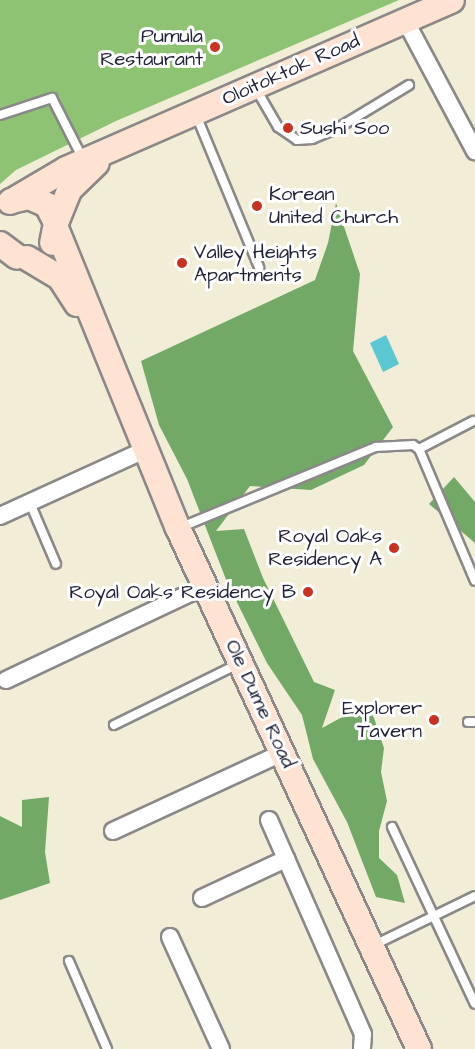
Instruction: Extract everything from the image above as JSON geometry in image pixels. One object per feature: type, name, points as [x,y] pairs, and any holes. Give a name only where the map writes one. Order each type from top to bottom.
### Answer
[{"type":"main road","name":"Oloitoktok Road","points":[[129,143],[452,0]]},
{"type":"main road","points":[[5,207],[85,162],[129,143]]},
{"type":"main road","points":[[11,256],[44,252],[79,177],[129,143]]},
{"type":"main road","points":[[5,207],[29,197],[39,200],[53,213],[106,356]]},
{"type":"main road","points":[[11,256],[48,268],[66,286],[106,356]]},
{"type":"main road","name":"Ole Dume Road","points":[[106,356],[178,528],[419,1049]]},
{"type":"street","points":[[405,20],[475,151]]},
{"type":"street","points":[[0,516],[145,450]]},
{"type":"street","points":[[6,680],[205,586]]},
{"type":"street","points":[[113,831],[282,753]]},
{"type":"street","points":[[269,820],[363,1034],[363,1049]]},
{"type":"street","points":[[202,898],[286,859]]},
{"type":"street","points":[[170,937],[221,1049]]},
{"type":"lane","points":[[254,86],[278,127],[297,140],[312,139],[338,128],[409,85]]},
{"type":"lane","points":[[0,115],[52,98],[85,162]]},
{"type":"lane","points":[[195,112],[259,267]]},
{"type":"lane","points":[[178,528],[376,447],[394,443],[419,449],[472,421]]},
{"type":"lane","points":[[419,449],[475,581]]},
{"type":"lane","points":[[30,502],[56,564]]},
{"type":"lane","points":[[114,725],[241,663]]},
{"type":"lane","points":[[392,827],[475,1004]]},
{"type":"lane","points":[[371,946],[475,896]]},
{"type":"lane","points":[[69,962],[107,1049]]},
{"type":"green space","points":[[0,0],[399,0],[116,121],[16,170],[0,184]]},
{"type":"green space","points":[[336,203],[360,274],[353,351],[393,427],[364,465],[311,490],[250,486],[216,531],[244,529],[263,578],[314,682],[335,690],[322,728],[346,715],[373,715],[384,748],[381,772],[387,801],[379,831],[379,858],[397,875],[405,903],[376,897],[347,822],[313,759],[302,715],[267,663],[227,582],[187,479],[159,425],[141,361],[315,280],[328,243]]},
{"type":"green space","points":[[454,477],[475,502],[475,543],[429,504]]},
{"type":"green space","points":[[49,797],[45,852],[50,883],[0,900],[0,816],[22,827],[22,800]]},
{"type":"water","points":[[386,335],[399,364],[383,372],[370,343]]},
{"type":"place","name":"Pumula Restaurant","points":[[215,47]]},
{"type":"place","name":"Sushi Soo","points":[[288,128]]},
{"type":"place","name":"Korean United Church","points":[[257,206]]},
{"type":"place","name":"Valley Heights Apartments","points":[[182,263]]},
{"type":"place","name":"Royal Oaks Residency A","points":[[394,548]]},
{"type":"place","name":"Royal Oaks Residency B","points":[[308,592]]},
{"type":"place","name":"Explorer Tavern","points":[[434,720]]}]
